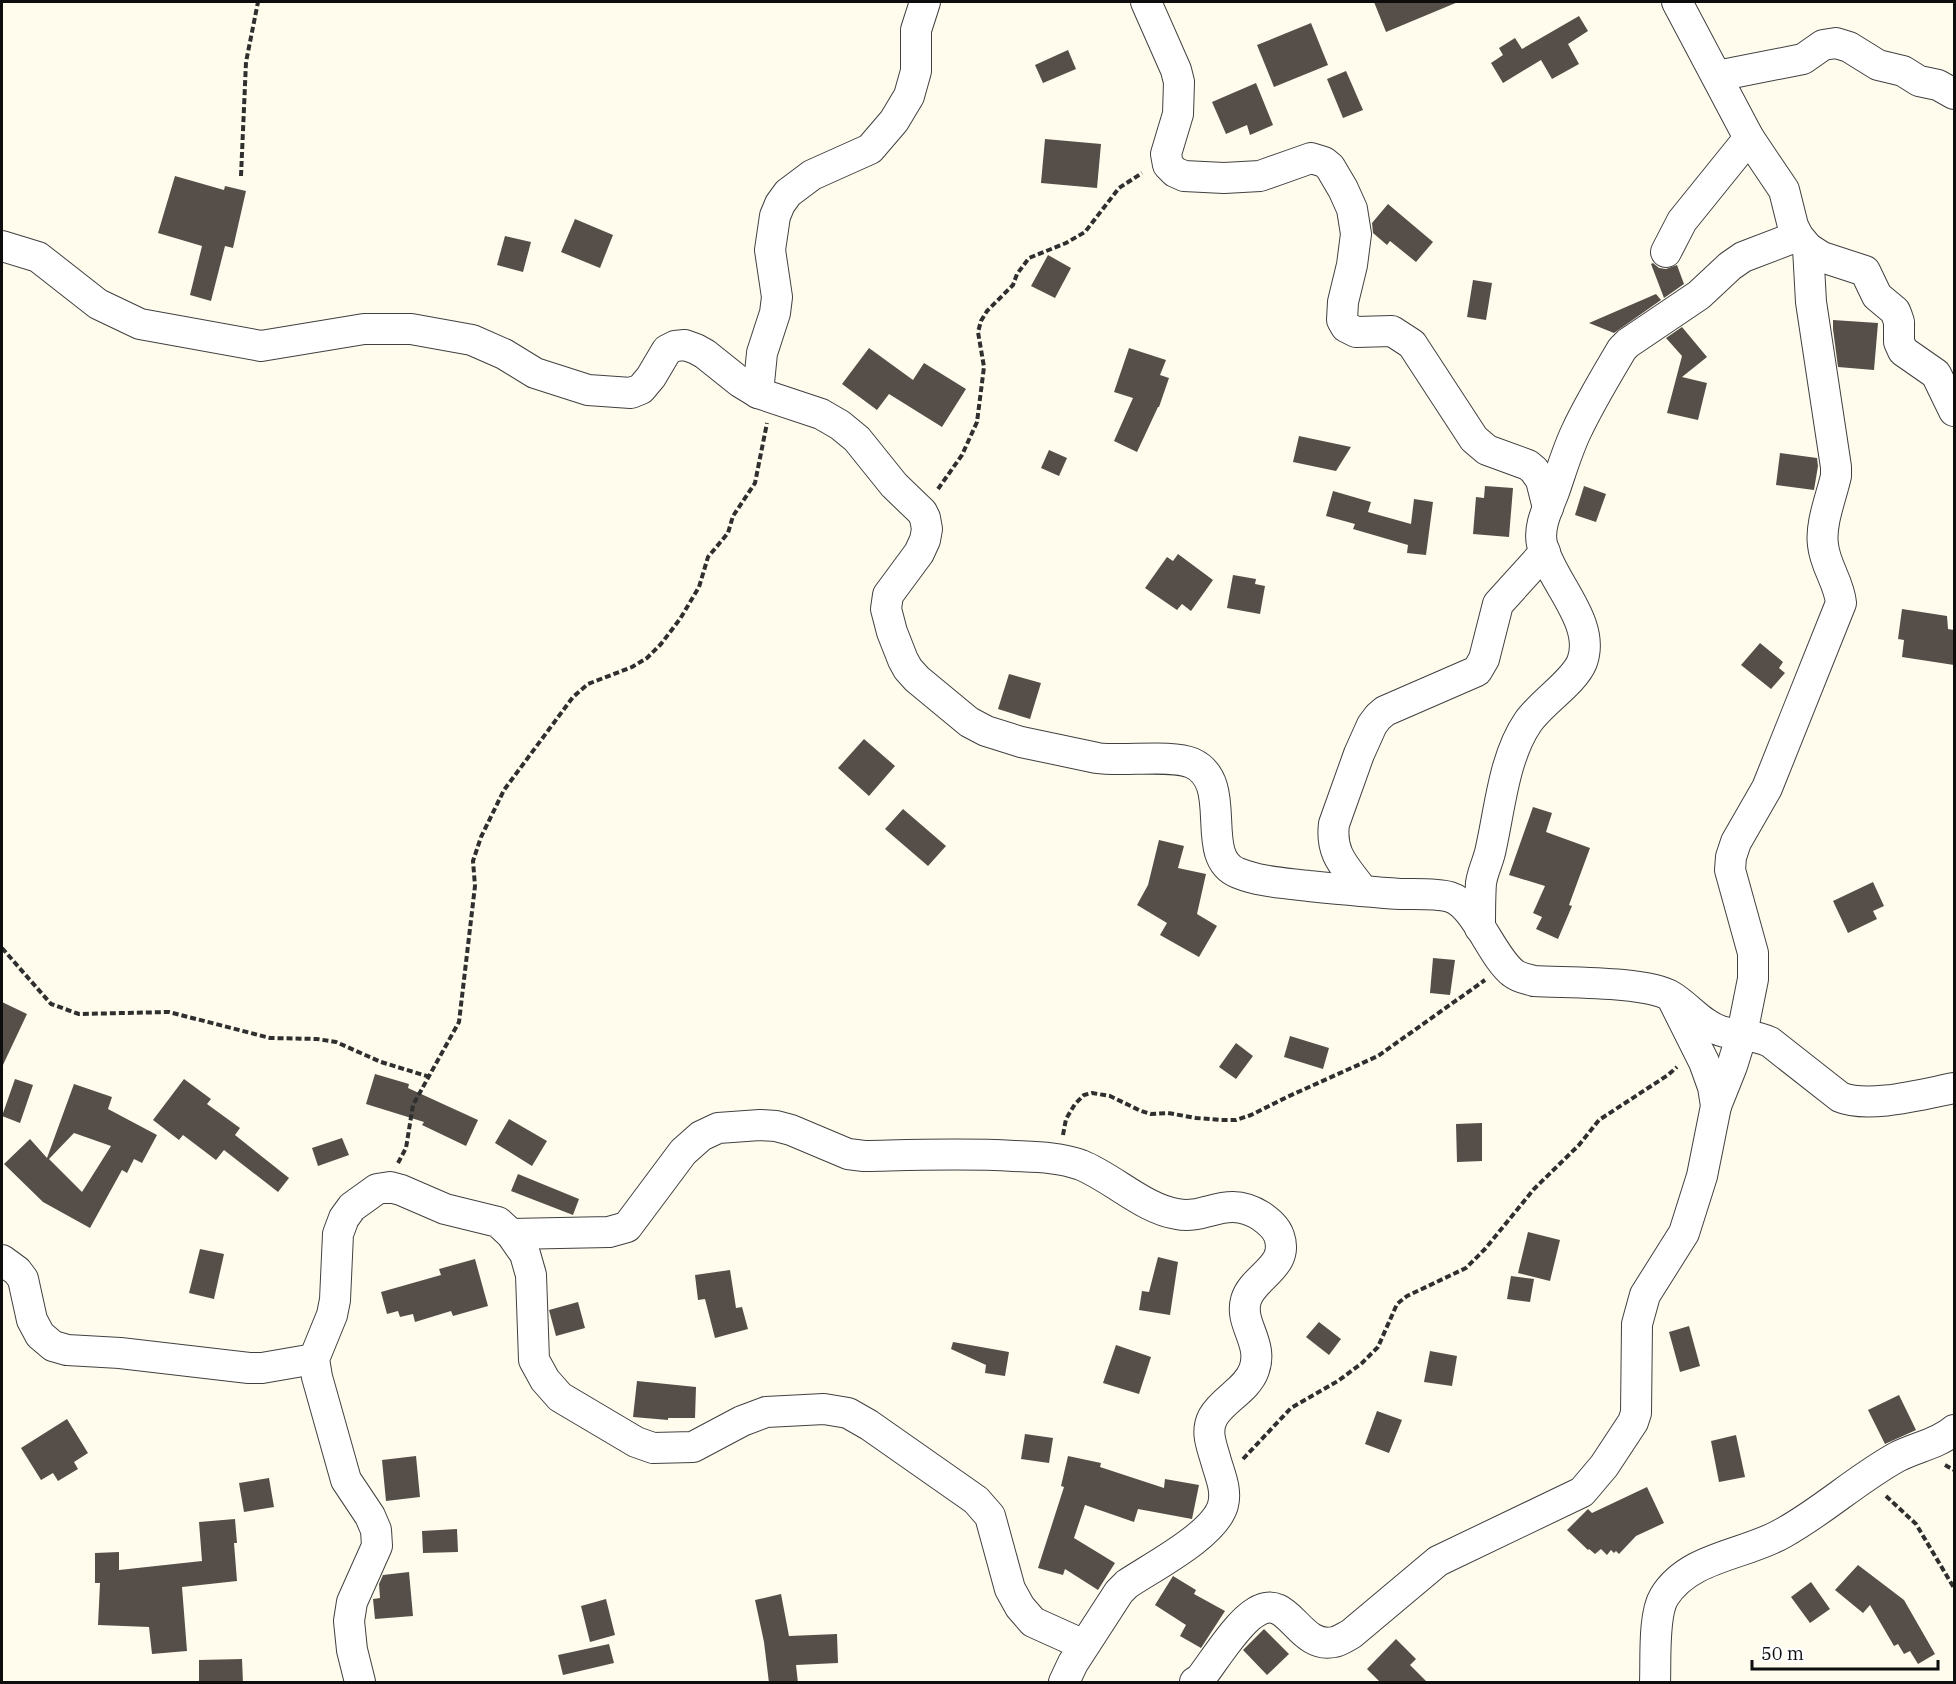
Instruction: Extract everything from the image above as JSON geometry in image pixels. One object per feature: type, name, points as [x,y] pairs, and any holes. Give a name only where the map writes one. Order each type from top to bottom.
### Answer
[{"type":"street","points":[[765,395],[762,353],[775,313],[777,297],[770,250],[777,210],[788,193],[800,182],[870,149],[894,121],[909,96],[916,71],[916,30],[925,2]]},
{"type":"street","points":[[1146,2],[1176,70],[1179,82],[1178,114],[1166,154],[1168,165],[1175,172],[1192,177],[1224,178],[1260,177],[1311,158],[1324,162],[1330,167],[1352,209],[1356,234],[1352,265],[1343,302],[1342,320],[1346,327],[1356,332],[1392,331],[1412,344],[1474,439],[1487,450],[1528,465],[1539,474],[1548,508]]},
{"type":"street","points":[[1677,2],[1749,138],[1784,190],[1793,226],[1803,242],[1828,259],[1865,271],[1877,296],[1895,311],[1899,342],[1903,351],[1936,374],[1954,411]]},
{"type":"street","points":[[1717,76],[1803,59],[1823,45],[1836,43],[1850,47],[1878,65],[1903,71],[1919,81],[1943,87],[1954,94]]},
{"type":"street","points":[[1666,252],[1682,221],[1749,138]]},
{"type":"street","points":[[1480,928],[1483,872],[1491,850],[1505,779],[1516,746],[1526,724],[1535,713],[1575,674],[1582,662],[1585,647],[1584,635],[1545,552],[1541,535],[1548,508],[1576,432],[1622,349],[1628,343],[1699,295],[1743,257],[1803,242]]},
{"type":"street","points":[[1196,1683],[1244,1623],[1256,1611],[1269,1606],[1281,1609],[1302,1632],[1322,1643],[1336,1642],[1351,1634],[1438,1561],[1582,1492],[1595,1479],[1633,1422],[1636,1413],[1636,1324],[1639,1311],[1645,1295],[1684,1233],[1702,1176],[1716,1106],[1742,1034],[1753,979],[1753,953],[1730,870],[1731,857],[1744,828],[1767,788],[1841,603],[1839,588],[1823,547],[1822,533],[1836,476],[1836,467],[1803,242]]},
{"type":"street","points":[[2,246],[38,257],[98,304],[140,324],[261,346],[364,329],[411,329],[472,340],[504,354],[535,373],[588,390],[631,393],[641,389],[667,350],[685,345],[705,354],[740,382],[765,395],[821,414],[840,425],[856,439],[888,479],[922,512],[927,530],[925,540],[919,553],[888,595],[886,609],[903,660],[917,679],[969,722],[999,735],[1097,758],[1111,760],[1181,759],[1194,764],[1210,779],[1215,798],[1219,848],[1226,866],[1236,872],[1265,880],[1363,891],[1450,897],[1469,912],[1505,965],[1514,974],[1534,981],[1640,987],[1671,996],[1708,1025],[1720,1031],[1761,1038],[1770,1042],[1848,1101],[1865,1103],[1954,1088]]},
{"type":"street","points":[[1363,891],[1335,851],[1332,838],[1334,824],[1372,725],[1385,711],[1477,671],[1484,659],[1498,604],[1545,552]]},
{"type":"street","points":[[1671,996],[1698,1048],[1713,1087],[1716,1106]]},
{"type":"street","points":[[511,1234],[609,1232],[627,1227],[683,1152],[701,1136],[718,1128],[760,1125],[791,1130],[848,1154],[864,1156],[971,1154],[1058,1159],[1080,1165],[1166,1211],[1179,1215],[1231,1207],[1256,1214],[1270,1222],[1280,1237],[1279,1255],[1274,1266],[1246,1298],[1244,1310],[1255,1342],[1257,1360],[1254,1372],[1249,1381],[1216,1412],[1208,1429],[1224,1490],[1223,1505],[1201,1535],[1127,1584],[1111,1603],[1084,1645],[1064,1683]]},
{"type":"street","points":[[360,1683],[352,1650],[349,1621],[352,1602],[377,1546],[376,1530],[370,1516],[346,1480],[316,1377],[314,1359],[333,1307],[338,1234],[344,1218],[352,1207],[377,1189],[390,1187],[445,1209],[498,1222],[511,1234],[525,1254],[531,1275],[534,1360],[545,1380],[560,1397],[636,1442],[652,1448],[666,1449],[693,1448],[742,1421],[766,1412],[824,1409],[848,1413],[869,1425],[976,1500],[990,1516],[1010,1589],[1020,1607],[1033,1622],[1084,1645]]},
{"type":"street","points":[[2,1260],[23,1279],[32,1320],[40,1335],[53,1346],[67,1350],[120,1353],[249,1368],[314,1359]]},
{"type":"street","points":[[1655,1683],[1657,1622],[1664,1597],[1686,1574],[1708,1562],[1782,1534],[1898,1456],[1944,1439],[1954,1430]]},
{"type":"path","points":[[241,176],[246,62],[258,2]]},
{"type":"path","points":[[909,501],[936,491],[962,455],[972,436],[977,422],[984,367],[978,332],[987,311],[1013,285],[1017,274],[1029,258],[1066,243],[1085,232],[1119,188],[1166,154]]},
{"type":"path","points":[[377,1189],[403,1154],[413,1106],[459,1022],[475,886],[474,852],[500,799],[521,765],[573,697],[588,684],[632,667],[646,658],[661,644],[680,619],[699,587],[708,556],[728,533],[733,516],[755,483],[765,395]]},
{"type":"path","points":[[2,948],[51,1004],[79,1014],[169,1012],[270,1038],[317,1039],[336,1042],[381,1062],[429,1077]]},
{"type":"path","points":[[1058,1159],[1066,1119],[1084,1095],[1092,1093],[1110,1096],[1151,1114],[1167,1113],[1196,1118],[1236,1120],[1378,1056],[1505,965]]},
{"type":"path","points":[[1224,1490],[1244,1457],[1291,1407],[1338,1381],[1362,1363],[1378,1347],[1397,1304],[1407,1296],[1466,1268],[1485,1249],[1534,1189],[1579,1145],[1599,1120],[1668,1075],[1698,1048]]},
{"type":"path","points":[[1867,1476],[1916,1524],[1954,1588]]},
{"type":"building","points":[[1374,2],[1458,2],[1386,32]]},
{"type":"building","points":[[1579,16],[1588,31],[1568,44],[1579,64],[1552,79],[1541,60],[1503,83],[1491,63],[1503,55],[1499,48],[1515,38],[1522,49]]},
{"type":"building","points":[[1311,23],[1328,65],[1274,87],[1257,45]]},
{"type":"building","points":[[1068,50],[1076,69],[1043,83],[1035,65]]},
{"type":"building","points":[[1346,71],[1363,110],[1343,118],[1327,79]]},
{"type":"building","points":[[1256,83],[1273,125],[1250,135],[1247,125],[1226,134],[1212,102]]},
{"type":"building","points":[[1045,139],[1101,144],[1097,188],[1041,183]]},
{"type":"building","points":[[175,176],[224,190],[225,186],[246,191],[233,248],[225,246],[211,301],[190,295],[202,246],[158,233]]},
{"type":"building","points":[[1388,204],[1433,242],[1416,262],[1390,241],[1387,245],[1373,233],[1372,223]]},
{"type":"building","points":[[575,219],[613,235],[600,268],[561,252]]},
{"type":"building","points":[[505,236],[531,242],[523,272],[497,265]]},
{"type":"building","points":[[1048,255],[1071,268],[1055,298],[1031,286]]},
{"type":"building","points":[[1651,264],[1659,268],[1666,269],[1677,265],[1684,284],[1664,298]]},
{"type":"building","points":[[1473,280],[1492,283],[1486,320],[1467,317]]},
{"type":"building","points":[[1656,294],[1661,300],[1614,333],[1589,323]]},
{"type":"building","points":[[1833,320],[1878,323],[1874,370],[1838,367]]},
{"type":"building","points":[[1682,327],[1707,357],[1682,377],[1707,383],[1698,420],[1667,413],[1682,356],[1666,338]]},
{"type":"building","points":[[869,348],[913,380],[924,363],[966,389],[942,427],[889,394],[877,410],[842,384]]},
{"type":"building","points":[[1129,348],[1166,360],[1160,375],[1169,378],[1159,407],[1137,452],[1114,441],[1133,398],[1114,392]]},
{"type":"building","points":[[1299,436],[1351,447],[1336,471],[1293,462]]},
{"type":"building","points":[[1049,450],[1067,458],[1059,476],[1041,468]]},
{"type":"building","points":[[1780,453],[1817,458],[1814,490],[1776,485]]},
{"type":"building","points":[[1485,486],[1513,488],[1509,537],[1473,534],[1476,497],[1484,498]]},
{"type":"building","points":[[1584,486],[1606,494],[1596,522],[1575,515]]},
{"type":"building","points":[[1333,491],[1371,502],[1368,512],[1411,524],[1414,499],[1433,502],[1426,555],[1407,553],[1408,545],[1353,529],[1355,524],[1326,516]]},
{"type":"building","points":[[1178,554],[1213,580],[1191,611],[1182,604],[1177,610],[1145,588],[1167,557],[1173,561]]},
{"type":"building","points":[[1233,575],[1256,579],[1255,584],[1265,586],[1260,614],[1227,608]]},
{"type":"building","points":[[1902,609],[1947,616],[1948,629],[1954,630],[1954,665],[1902,657],[1904,640],[1898,639]]},
{"type":"building","points":[[1760,643],[1783,662],[1779,668],[1785,673],[1771,689],[1741,665]]},
{"type":"building","points":[[1009,674],[1041,683],[1030,719],[998,709]]},
{"type":"building","points":[[864,739],[895,766],[869,796],[838,768]]},
{"type":"building","points":[[1533,807],[1552,813],[1546,832],[1590,848],[1569,905],[1572,906],[1558,939],[1536,929],[1542,917],[1533,913],[1545,886],[1509,875]]},
{"type":"building","points":[[903,809],[946,846],[928,866],[885,829]]},
{"type":"building","points":[[1159,840],[1184,846],[1178,868],[1206,874],[1197,914],[1217,926],[1199,957],[1160,935],[1167,923],[1137,905],[1148,885]]},
{"type":"building","points":[[1873,882],[1884,906],[1873,911],[1877,919],[1848,933],[1833,901]]},
{"type":"building","points":[[1433,958],[1455,960],[1450,995],[1430,993]]},
{"type":"building","points":[[2,1002],[27,1014],[2,1067]]},
{"type":"building","points":[[1290,1036],[1329,1048],[1323,1069],[1284,1057]]},
{"type":"building","points":[[1236,1043],[1253,1056],[1236,1079],[1219,1067]]},
{"type":"building","points":[[375,1074],[409,1084],[408,1088],[478,1120],[466,1146],[422,1125],[424,1122],[366,1104]]},
{"type":"building","points":[[15,1079],[33,1085],[20,1123],[2,1116]]},
{"type":"building","points":[[184,1079],[211,1099],[207,1104],[240,1128],[235,1135],[289,1178],[278,1192],[224,1150],[216,1160],[183,1135],[179,1140],[153,1120]]},
{"type":"building","points":[[74,1084],[112,1097],[108,1109],[157,1135],[142,1163],[134,1159],[127,1173],[122,1170],[90,1228],[43,1202],[4,1164],[30,1139],[47,1158]],"holes":[[[74,1133],[111,1146],[82,1192],[49,1159]]]},
{"type":"building","points":[[509,1119],[547,1141],[532,1166],[495,1143]]},
{"type":"building","points":[[1482,1123],[1482,1161],[1457,1162],[1456,1124]]},
{"type":"building","points":[[342,1138],[349,1155],[318,1166],[312,1148]]},
{"type":"building","points":[[518,1174],[579,1199],[573,1215],[511,1191]]},
{"type":"building","points":[[1528,1232],[1560,1240],[1550,1281],[1518,1273]]},
{"type":"building","points":[[200,1249],[224,1254],[214,1299],[189,1293]]},
{"type":"building","points":[[1158,1257],[1178,1262],[1170,1315],[1139,1310],[1142,1291],[1149,1292]]},
{"type":"building","points":[[475,1259],[488,1306],[453,1316],[451,1311],[415,1322],[413,1314],[400,1317],[398,1311],[387,1314],[381,1292],[441,1275],[439,1269]]},
{"type":"building","points":[[730,1270],[736,1308],[742,1307],[748,1329],[715,1338],[705,1299],[698,1300],[695,1275]]},
{"type":"building","points":[[1511,1276],[1534,1279],[1530,1302],[1507,1299]]},
{"type":"building","points":[[578,1302],[585,1328],[556,1336],[549,1310]]},
{"type":"building","points":[[1319,1322],[1341,1339],[1329,1355],[1306,1337]]},
{"type":"building","points":[[1689,1326],[1700,1366],[1680,1372],[1669,1332]]},
{"type":"building","points":[[953,1342],[1009,1352],[1005,1376],[985,1373],[986,1365],[951,1349]]},
{"type":"building","points":[[1116,1345],[1151,1357],[1139,1394],[1103,1383]]},
{"type":"building","points":[[1430,1351],[1457,1356],[1452,1386],[1424,1382]]},
{"type":"building","points":[[637,1381],[696,1387],[695,1418],[668,1418],[668,1420],[633,1417]]},
{"type":"building","points":[[1899,1395],[1916,1430],[1885,1444],[1868,1410]]},
{"type":"building","points":[[1377,1411],[1402,1420],[1389,1453],[1365,1444]]},
{"type":"building","points":[[67,1419],[88,1453],[74,1462],[78,1469],[58,1481],[53,1473],[41,1480],[21,1448]]},
{"type":"building","points":[[1025,1434],[1053,1438],[1049,1463],[1021,1459]]},
{"type":"building","points":[[1736,1435],[1745,1477],[1719,1482],[1711,1441]]},
{"type":"building","points":[[416,1456],[420,1497],[386,1501],[382,1460]]},
{"type":"building","points":[[1068,1456],[1101,1463],[1100,1467],[1164,1488],[1165,1479],[1199,1485],[1192,1519],[1138,1509],[1134,1522],[1085,1505],[1074,1538],[1115,1563],[1098,1590],[1065,1569],[1063,1575],[1038,1568],[1064,1487],[1061,1486]]},
{"type":"building","points":[[269,1478],[274,1507],[244,1512],[239,1483]]},
{"type":"building","points":[[1647,1487],[1664,1523],[1636,1536],[1619,1554],[1611,1550],[1607,1555],[1601,1549],[1595,1554],[1567,1530],[1588,1509],[1592,1513]]},
{"type":"building","points":[[235,1519],[237,1581],[182,1587],[187,1651],[152,1654],[149,1627],[98,1625],[100,1583],[95,1583],[95,1553],[119,1552],[119,1570],[202,1561],[199,1522]]},
{"type":"building","points":[[457,1529],[458,1552],[423,1553],[422,1531]]},
{"type":"building","points":[[1858,1565],[1904,1600],[1935,1654],[1918,1664],[1910,1651],[1904,1654],[1898,1644],[1894,1646],[1870,1605],[1863,1613],[1835,1590]]},
{"type":"building","points":[[409,1572],[413,1616],[375,1619],[373,1599],[380,1598],[379,1584],[383,1575]]},
{"type":"building","points":[[1173,1576],[1196,1590],[1194,1594],[1225,1611],[1201,1648],[1180,1636],[1186,1625],[1155,1605]]},
{"type":"building","points":[[1811,1582],[1830,1609],[1810,1623],[1791,1597]]},
{"type":"building","points":[[781,1594],[789,1636],[837,1634],[838,1663],[796,1665],[798,1683],[769,1683],[764,1642],[755,1600]]},
{"type":"building","points":[[606,1599],[615,1635],[590,1642],[581,1606]]},
{"type":"building","points":[[1264,1629],[1289,1654],[1267,1675],[1243,1650]]},
{"type":"building","points":[[1396,1639],[1416,1659],[1410,1665],[1428,1683],[1381,1683],[1367,1669]]},
{"type":"building","points":[[609,1644],[614,1663],[563,1675],[558,1655]]},
{"type":"building","points":[[242,1659],[243,1683],[199,1683],[199,1660]]}]
